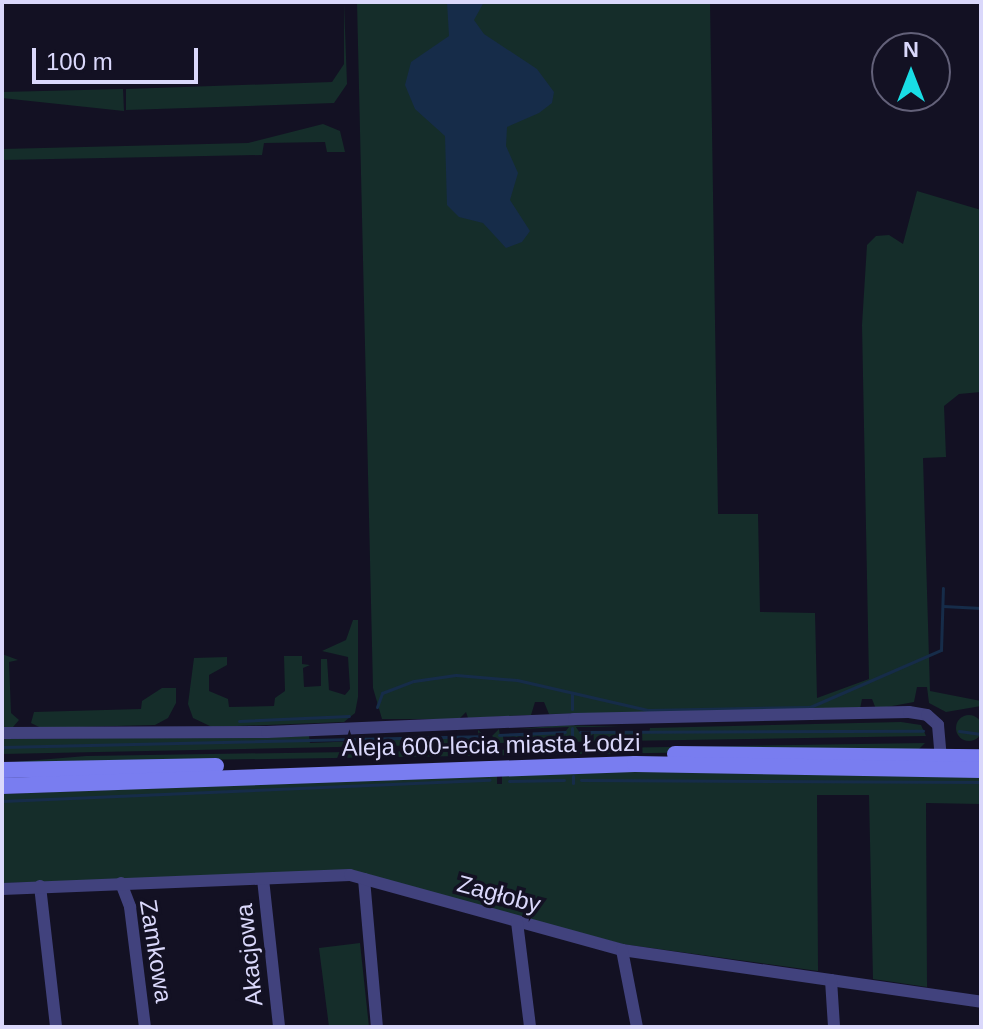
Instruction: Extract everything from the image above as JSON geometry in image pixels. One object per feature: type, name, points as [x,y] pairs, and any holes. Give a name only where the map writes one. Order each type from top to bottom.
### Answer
[{"type":"main road","name":"Aleja 600-lecia miasta Łodzi","points":[[2,770],[580,756],[941,762],[981,770]]},
{"type":"main road","name":"Aleja 600-lecia miasta Łodzi","points":[[2,786],[635,764],[941,762],[981,757]]},
{"type":"street","points":[[2,733],[267,732],[574,719],[909,712],[927,715],[938,725],[941,762]]},
{"type":"street","name":"Zagłoby","points":[[2,889],[340,875],[622,950],[981,1002]]},
{"type":"street","name":"Akacjowa","points":[[263,879],[279,1027]]},
{"type":"street","points":[[364,879],[377,1027]]},
{"type":"street","name":"Zamkowa","points":[[121,883],[130,907],[145,1027]]},
{"type":"street","points":[[40,886],[56,1027]]},
{"type":"street","points":[[517,922],[530,1027]]},
{"type":"street","points":[[622,950],[637,1027]]},
{"type":"street","points":[[831,980],[834,1027]]},
{"type":"green space","points":[[344,2],[347,84],[334,103],[126,110],[126,89],[332,82],[344,64]]},
{"type":"green space","points":[[357,2],[710,2],[718,514],[758,514],[760,612],[815,613],[817,698],[869,679],[862,325],[867,245],[876,236],[889,235],[903,244],[917,191],[981,210],[981,392],[959,394],[944,406],[946,457],[923,458],[930,691],[981,701],[981,706],[946,712],[929,703],[927,687],[917,687],[914,702],[876,709],[872,699],[862,699],[860,709],[549,714],[544,702],[535,702],[531,715],[468,718],[466,712],[459,719],[382,719],[373,688]]},
{"type":"green space","points":[[123,89],[124,111],[2,98],[2,92]]},
{"type":"green space","points":[[323,124],[340,131],[345,152],[327,152],[325,142],[264,143],[262,155],[2,160],[2,149],[248,143]]},
{"type":"green space","points":[[353,620],[358,620],[358,697],[355,713],[344,722],[212,727],[193,718],[188,704],[194,658],[227,657],[227,665],[209,675],[209,691],[228,699],[229,707],[274,706],[275,698],[285,691],[284,656],[302,656],[302,664],[310,665],[303,668],[304,687],[321,686],[321,659],[327,659],[329,690],[345,695],[350,689],[348,657],[322,651],[346,640]]},
{"type":"green space","points":[[2,654],[18,660],[9,662],[11,713],[19,720],[13,727],[2,728]]},
{"type":"green space","points":[[162,688],[176,688],[176,703],[168,718],[155,725],[41,728],[31,723],[34,712],[141,709],[142,701]]},
{"type":"green space","points":[[969,715],[978,719],[982,728],[978,737],[969,741],[960,737],[956,728],[960,719]]},
{"type":"green space","points":[[901,722],[921,725],[926,736],[499,743],[492,736],[499,729],[500,736],[564,733],[569,727],[518,729],[564,725],[621,727],[576,727],[580,733],[649,733],[650,728]]},
{"type":"green space","points":[[478,730],[486,737],[479,744],[2,754],[2,739],[309,736],[310,743],[478,736]]},
{"type":"green space","points":[[925,743],[919,749],[2,763],[86,756]]},
{"type":"green space","points":[[621,769],[981,774],[981,804],[926,803],[927,987],[873,979],[869,795],[817,795],[818,971],[622,944],[361,874],[2,883],[2,794],[497,775],[497,784],[502,784],[502,775]]},
{"type":"green space","points":[[360,943],[369,1027],[329,1027],[319,948]]},
{"type":"water","points":[[447,2],[484,2],[474,20],[484,34],[537,69],[554,92],[552,103],[539,113],[507,127],[506,146],[518,173],[510,200],[530,231],[522,242],[506,248],[483,223],[459,217],[447,205],[445,136],[415,109],[405,85],[411,62],[449,36]]},
{"type":"waterway","points":[[377,707],[382,693],[414,681],[456,675],[517,680],[648,710],[810,707],[941,650],[943,588]]},
{"type":"waterway","points":[[943,606],[981,608]]},
{"type":"waterway","points":[[572,693],[572,709]]},
{"type":"waterway","points":[[239,721],[349,716]]},
{"type":"waterway","points":[[572,728],[572,738]]},
{"type":"waterway","points":[[580,732],[923,731]]},
{"type":"waterway","points":[[959,731],[981,734]]},
{"type":"waterway","points":[[499,735],[565,732]]},
{"type":"waterway","points":[[2,747],[479,736]]},
{"type":"waterway","points":[[573,776],[573,783]]},
{"type":"waterway","points":[[2,801],[490,780]]},
{"type":"waterway","points":[[509,781],[564,780]]},
{"type":"waterway","points":[[581,780],[981,782]]}]
